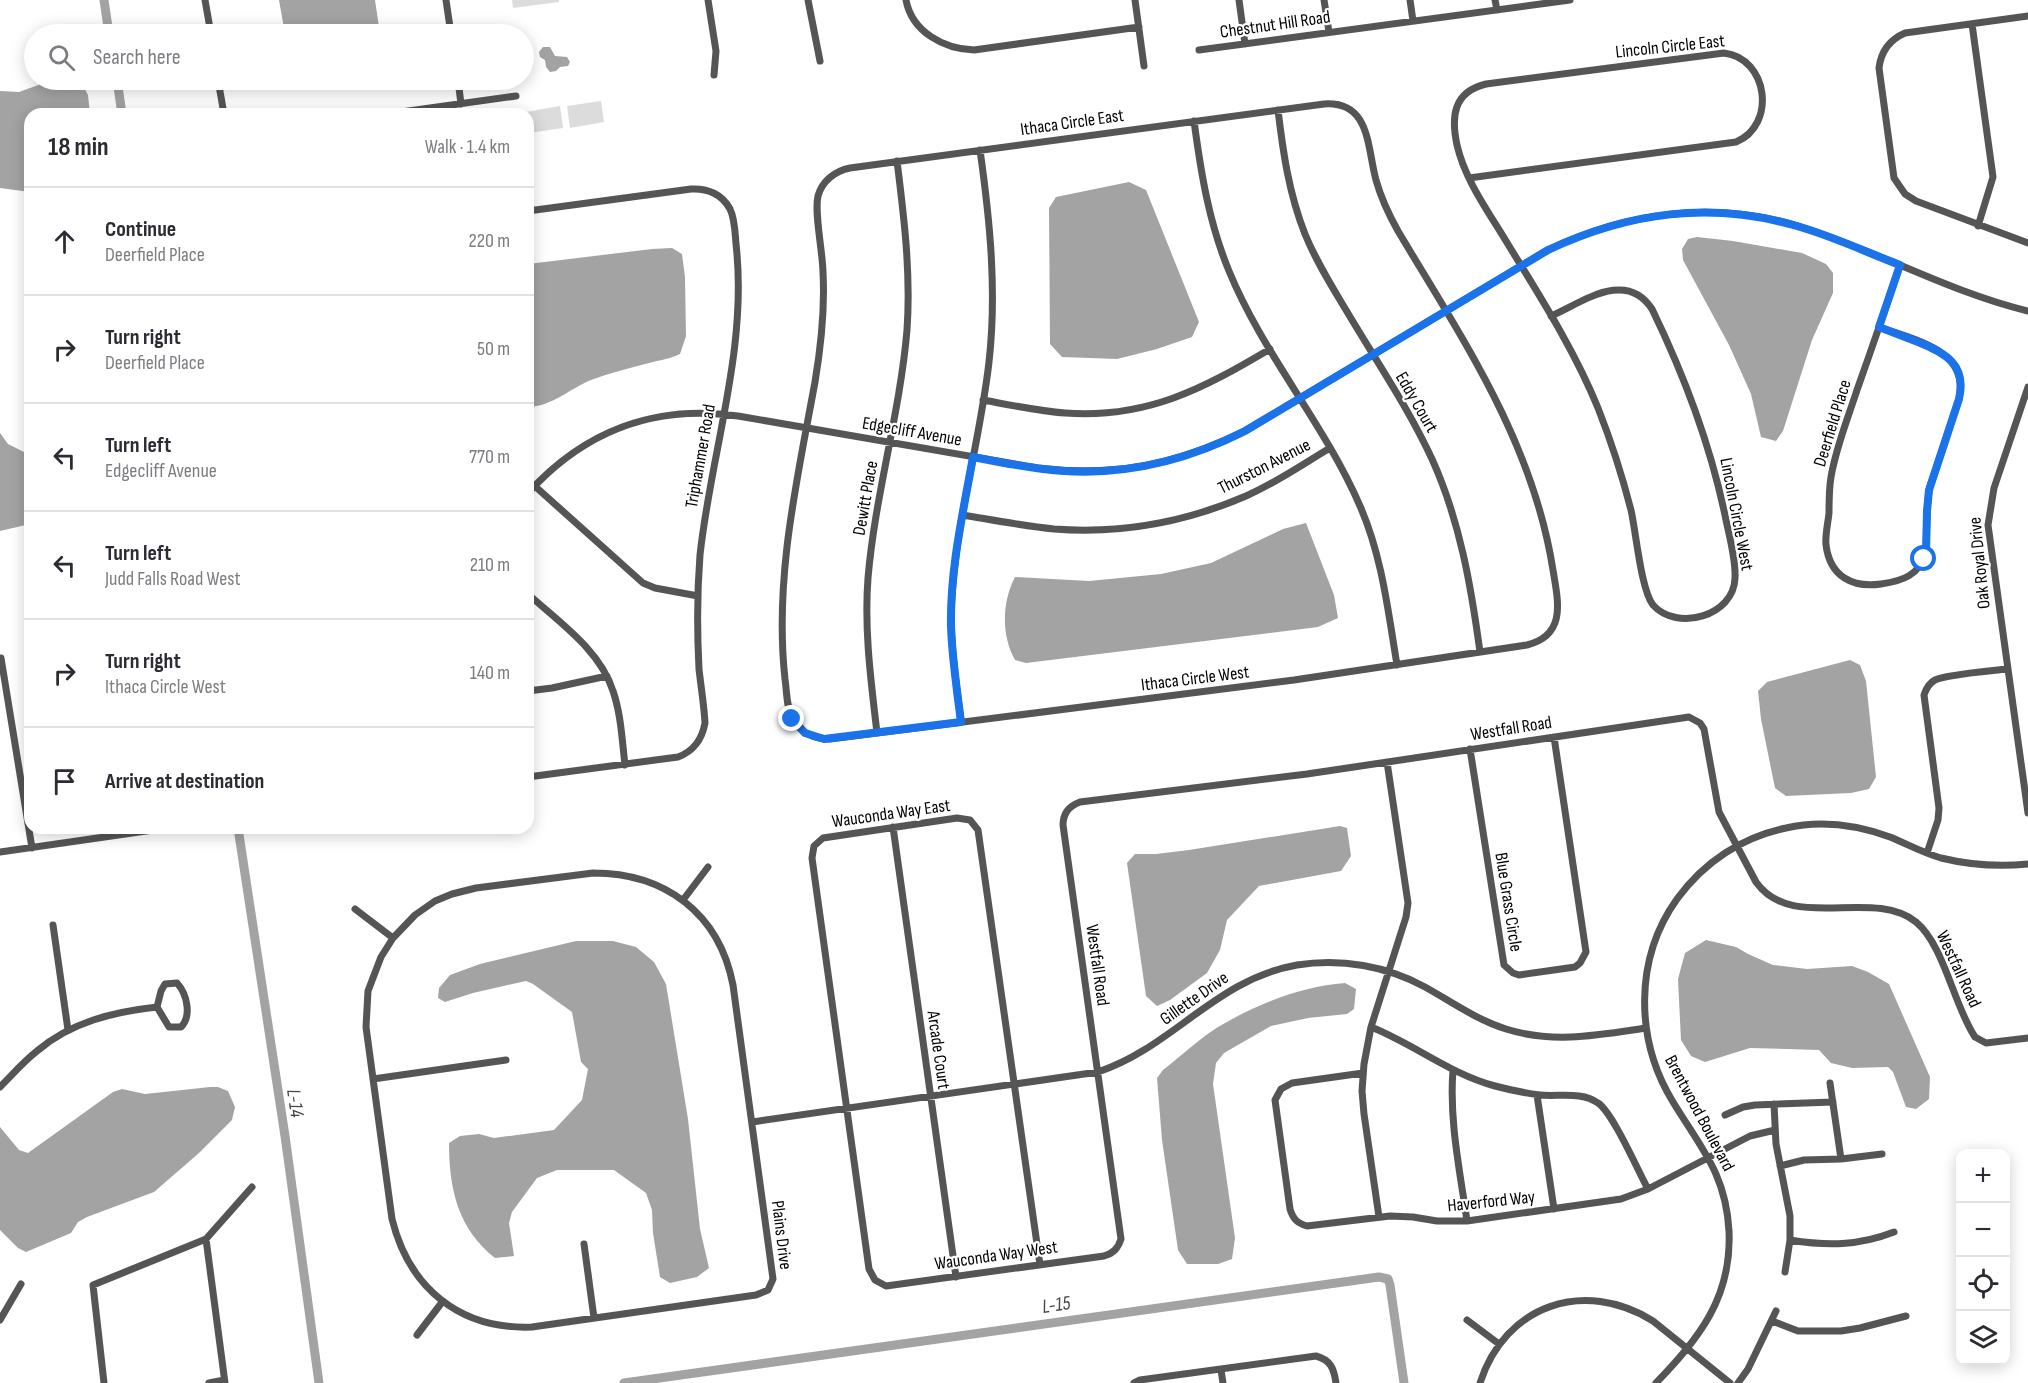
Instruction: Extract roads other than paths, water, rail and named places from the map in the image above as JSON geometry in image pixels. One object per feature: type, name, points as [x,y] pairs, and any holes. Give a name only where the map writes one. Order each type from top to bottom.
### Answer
[{"type":"street","points":[[205,0],[209,24]]},
{"type":"street","points":[[446,0],[450,24]]},
{"type":"street","points":[[708,0],[716,51],[714,75]]},
{"type":"street","points":[[808,0],[820,61]]},
{"type":"street","points":[[906,0],[912,17],[932,38],[960,49],[974,50],[1139,27]]},
{"type":"street","points":[[1135,0],[1144,66]]},
{"type":"street","points":[[1239,0],[1245,44]]},
{"type":"street","points":[[1324,0],[1329,32]]},
{"type":"street","points":[[1410,0],[1413,21]]},
{"type":"street","points":[[1495,0],[1497,10]]},
{"type":"street","name":"Chestnut Hill Road","points":[[1199,50],[1570,0]]},
{"type":"street","points":[[2028,16],[1911,32],[1899,36],[1884,49],[1879,68],[1893,171],[1897,184],[1905,194],[1916,201],[1978,226],[2028,243]]},
{"type":"street","points":[[1972,24],[1993,177],[1978,226]]},
{"type":"street","name":"Lincoln Circle East","points":[[1469,178],[1736,142],[1753,132],[1760,120],[1762,108],[1759,80],[1753,68],[1744,59],[1724,53],[1480,86],[1468,92],[1460,101],[1454,120],[1458,147],[1469,178],[1521,266]]},
{"type":"street","points":[[220,90],[223,108]]},
{"type":"street","points":[[459,90],[461,104]]},
{"type":"street","points":[[431,108],[516,96]]},
{"type":"street","name":"Ithaca Circle East","points":[[807,428],[821,338],[823,307],[823,264],[817,203],[820,190],[832,175],[843,169],[1331,103],[1344,106],[1359,118],[1365,129],[1372,168],[1386,208],[1445,311]]},
{"type":"street","name":"Eddy Court","points":[[1278,110],[1291,190],[1305,234],[1329,282],[1414,423],[1447,496],[1465,557],[1480,652]]},
{"type":"street","points":[[1194,121],[1202,181],[1219,245],[1242,299],[1330,448],[1348,481],[1371,534],[1385,591],[1396,665]]},
{"type":"street","points":[[961,722],[951,626],[956,560],[990,353],[993,289],[989,215],[980,150]]},
{"type":"street","name":"Dewitt Place","points":[[877,733],[870,674],[867,610],[872,547],[903,363],[908,294],[905,226],[897,161]]},
{"type":"street","name":"Triphammer Road","points":[[534,210],[698,189],[711,192],[722,198],[730,209],[734,221],[739,287],[735,345],[705,520],[698,596],[699,670],[705,723],[702,736],[695,747],[678,757],[534,776]]},
{"type":"street","name":"Edgecliff Avenue","points":[[534,486],[580,447],[623,426],[650,418],[677,414],[723,414],[1063,471],[1098,472],[1141,467],[1173,460],[1221,443],[1521,266],[1571,239],[1639,218],[1691,212],[1743,214],[1774,220],[1824,235],[1976,295],[2028,311]]},
{"type":"street","name":"Deerfield Place","points":[[1879,327],[1944,354],[1957,369],[1961,386],[1959,399],[1929,490],[1924,559],[1917,570],[1906,579],[1868,586],[1849,581],[1838,573],[1831,561],[1827,545],[1831,478],[1834,461],[1879,327],[1900,265]]},
{"type":"street","name":"Lincoln Circle West","points":[[1521,266],[1582,373],[1611,441],[1631,512],[1649,598],[1657,609],[1673,617],[1686,618],[1716,611],[1730,598],[1735,579],[1721,495],[1694,405],[1652,309],[1644,299],[1633,292],[1613,289],[1551,316]]},
{"type":"street","name":"Ithaca Circle West","points":[[807,428],[789,529],[782,598],[784,667],[790,712],[800,729],[817,738],[830,739],[1294,680],[1527,645],[1540,641],[1554,627],[1558,615],[1558,602],[1545,529],[1525,463],[1495,396],[1445,311]]},
{"type":"street","points":[[983,400],[1067,413],[1112,413],[1138,409],[1163,403],[1197,390],[1270,348]]},
{"type":"street","name":"Oak Royal Drive","points":[[2028,387],[1994,488],[1989,510],[1989,539],[2028,813]]},
{"type":"street","name":"Thurston Avenue","points":[[963,515],[1035,527],[1075,530],[1117,529],[1168,521],[1196,514],[1248,495],[1330,448]]},
{"type":"street","points":[[534,486],[643,583],[655,588],[698,596]]},
{"type":"street","points":[[534,599],[586,646],[607,676],[617,704],[625,765]]},
{"type":"street","points":[[1,658],[24,799]]},
{"type":"street","points":[[1927,853],[1938,820],[1939,808],[1924,695],[1926,689],[1941,678],[2007,669]]},
{"type":"street","points":[[534,691],[607,676]]},
{"type":"street","name":"Westfall Road","points":[[1098,1072],[1063,825],[1065,813],[1069,808],[1080,802],[1387,762],[1683,717],[1695,719],[1704,729],[1719,812],[1760,887],[1768,896],[1779,902],[1797,906],[1886,910],[1911,919],[1930,939],[1975,1037],[1986,1043],[2028,1038]]},
{"type":"street","name":"Blue Grass Circle","points":[[1470,749],[1504,964],[1513,973],[1519,975],[1569,968],[1580,963],[1586,952],[1554,737]]},
{"type":"street","points":[[2018,740],[2027,738]]},
{"type":"street","points":[[1379,1217],[1364,1113],[1363,1073],[1371,1027],[1406,917],[1408,903],[1387,762]]},
{"type":"street","name":"Wauconda Way East","points":[[847,1109],[812,852],[818,841],[823,838],[964,818],[970,820],[978,830],[1040,1265]]},
{"type":"street","name":"Brentwood Boulevard","points":[[1656,1383],[1688,1349],[1711,1314],[1725,1275],[1728,1254],[1729,1233],[1724,1198],[1709,1157],[1662,1083],[1654,1062],[1646,1028],[1644,994],[1653,945],[1661,926],[1684,890],[1715,860],[1737,846],[1788,827],[1830,824],[1872,831],[1941,858],[1981,865],[2028,864]]},
{"type":"street","name":"Arcade Court","points":[[893,827],[956,1276]]},
{"type":"street","points":[[30,834],[32,848]]},
{"type":"street","points":[[0,852],[112,834]]},
{"type":"street","points":[[683,900],[708,867]]},
{"type":"street","name":"Plains Drive","points":[[593,873],[611,873],[647,880],[683,900],[703,919],[714,934],[725,956],[733,985],[773,1279],[768,1290],[756,1295],[532,1327],[502,1326],[467,1316],[442,1301],[420,1279],[409,1264],[392,1219],[366,1027],[368,991],[381,957],[393,938],[415,915],[430,904],[452,894],[476,888],[593,873]]},
{"type":"street","points":[[355,909],[393,938]]},
{"type":"street","points":[[53,925],[68,1030]]},
{"type":"street","name":"Gillette Drive","points":[[752,1122],[1098,1072],[1130,1060],[1147,1050],[1217,998],[1250,980],[1300,965],[1322,963],[1367,966],[1389,972],[1424,986],[1485,1021],[1528,1035],[1557,1038],[1580,1037],[1646,1028]]},
{"type":"street","points":[[177,983],[182,988],[186,1005],[185,1023],[181,1028],[169,1027],[157,1007],[165,984],[177,983]]},
{"type":"street","points":[[0,1087],[38,1050],[68,1030],[104,1015],[157,1007]]},
{"type":"street","points":[[1371,1027],[1395,1037],[1454,1070],[1493,1086],[1538,1095],[1584,1096],[1601,1105],[1609,1115],[1648,1190]]},
{"type":"street","points":[[373,1079],[506,1060]]},
{"type":"street","points":[[1454,1070],[1452,1104],[1467,1221]]},
{"type":"street","name":"Wauconda Way West","points":[[847,1109],[871,1275],[880,1284],[886,1286],[1104,1256],[1115,1250],[1121,1239],[1098,1072]]},
{"type":"street","name":"Haverford Way","points":[[1363,1073],[1292,1083],[1281,1089],[1275,1100],[1290,1209],[1295,1221],[1306,1226],[1398,1216],[1437,1221],[1467,1221],[1621,1199],[1648,1190],[1750,1136],[1775,1131]]},
{"type":"street","points":[[1830,1083],[1841,1160]]},
{"type":"street","points":[[1538,1095],[1554,1209]]},
{"type":"street","points":[[1725,1115],[1743,1107],[1833,1102]]},
{"type":"street","points":[[1774,1104],[1775,1131],[1790,1216],[1790,1240],[1785,1272]]},
{"type":"street","points":[[1780,1166],[1804,1160],[1841,1160],[1882,1154]]},
{"type":"street","points":[[104,1383],[93,1285],[206,1239],[252,1187]]},
{"type":"street","points":[[1790,1240],[1844,1245],[1863,1242],[1893,1232]]},
{"type":"street","points":[[206,1239],[224,1381],[209,1383]]},
{"type":"street","points":[[584,1244],[594,1318]]},
{"type":"street","points":[[0,1320],[21,1284]]},
{"type":"street","points":[[1480,1383],[1485,1368],[1499,1344],[1514,1328],[1539,1311],[1567,1302],[1590,1300],[1619,1304],[1640,1313],[1730,1383]]},
{"type":"street","points":[[417,1335],[442,1301]]},
{"type":"street","points":[[1738,1383],[1748,1369],[1776,1311]]},
{"type":"street","points":[[1772,1320],[1798,1330],[1841,1331],[1906,1316]]},
{"type":"street","points":[[1467,1320],[1499,1344]]},
{"type":"street","points":[[1134,1383],[1140,1380],[1316,1356],[1323,1358],[1332,1367],[1336,1383]]},
{"type":"street","points":[[1221,1370],[1223,1383]]},
{"type":"waterway","name":"L-14","points":[[104,0],[108,24]]},
{"type":"waterway","name":"L-14","points":[[118,90],[121,108]]},
{"type":"waterway","name":"L-14","points":[[239,834],[285,1136],[319,1383]]},
{"type":"waterway","name":"L-15","points":[[624,1383],[1379,1277],[1388,1279],[1390,1285],[1404,1383]]}]
